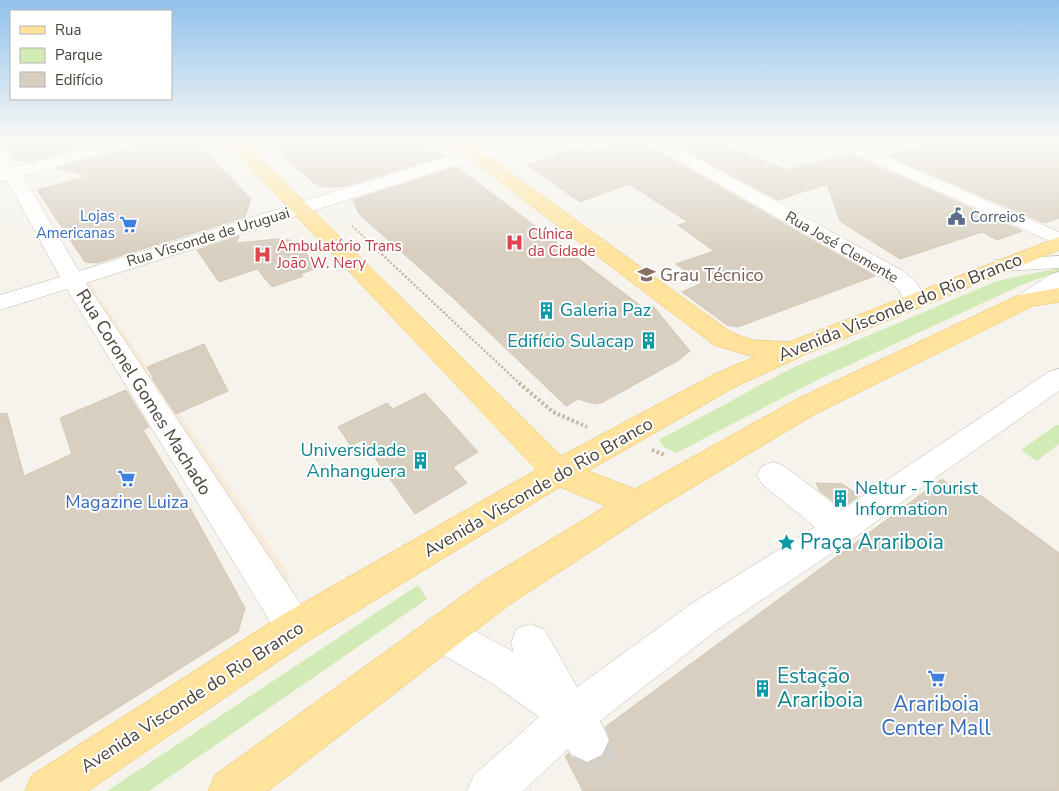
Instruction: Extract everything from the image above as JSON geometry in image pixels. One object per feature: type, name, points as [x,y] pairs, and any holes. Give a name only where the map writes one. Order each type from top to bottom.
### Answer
[{"type":"main road","points":[[271,179],[558,473],[636,504]]},
{"type":"main road","points":[[507,179],[722,339],[742,347],[764,351],[797,348]]},
{"type":"main road","name":"Avenida Visconde do Rio Branco","points":[[48,791],[295,628],[558,473],[724,381],[797,348],[1059,243]]},
{"type":"main road","points":[[231,791],[496,593],[636,504],[807,406],[1027,300],[1059,295]]},
{"type":"street","name":"Rua Coronel Gomes Machado","points":[[9,179],[31,209],[73,280],[295,628]]},
{"type":"street","name":"Rua Visconde de Uruguai","points":[[0,303],[325,200],[382,179]]},
{"type":"street","name":"Rua José Clemente","points":[[723,179],[895,276],[908,286],[914,301]]},
{"type":"street","points":[[923,179],[1059,239]]},
{"type":"street","points":[[1004,265],[1059,262]]},
{"type":"street","points":[[1027,300],[1059,279]]},
{"type":"street","points":[[490,791],[579,728],[704,617],[841,529],[1052,388]]},
{"type":"street","points":[[773,475],[841,529]]},
{"type":"street","points":[[443,633],[504,668],[579,728]]},
{"type":"street","points":[[530,643],[579,728]]},
{"type":"path","points":[[325,200],[548,408],[571,421],[622,438],[698,468]]},
{"type":"shaded area","points":[[90,283],[291,578],[276,588],[78,287]]},
{"type":"green space","points":[[1059,268],[1059,271],[1022,285],[823,377],[676,453],[665,448],[659,440],[790,369],[997,281]]},
{"type":"green space","points":[[1056,425],[1059,425],[1059,444],[1037,461],[1021,450]]},
{"type":"green space","points":[[418,585],[427,599],[149,791],[107,791]]},
{"type":"building","points":[[78,179],[232,179],[251,199],[245,217],[97,263],[85,262],[37,190]]},
{"type":"building","points":[[309,179],[368,179],[345,186],[324,187]]},
{"type":"building","points":[[419,179],[473,179],[645,309],[653,306],[690,351],[679,360],[603,402],[595,404],[578,399],[566,406],[452,297],[359,214],[353,200]]},
{"type":"building","points":[[547,179],[706,179],[875,276],[738,327],[727,325],[682,292],[702,283],[676,264],[714,251],[678,225],[688,222],[629,184],[580,202]]},
{"type":"building","points":[[739,179],[906,179],[1022,231],[997,240],[982,232],[900,259],[840,221],[827,184],[778,200]]},
{"type":"building","points":[[942,179],[1059,179],[1059,218],[1044,223]]},
{"type":"building","points":[[239,236],[236,243],[277,239],[290,240],[298,245],[319,267],[301,274],[303,276],[272,287],[257,269],[219,282],[197,250]]},
{"type":"building","points":[[204,344],[228,391],[176,414],[152,378],[154,378],[147,367]]},
{"type":"building","points":[[126,390],[149,427],[143,430],[188,504],[245,608],[238,632],[0,782],[0,414],[7,413],[24,476],[72,454],[60,418]]},
{"type":"building","name":"Universidade Anhanguera","points":[[425,393],[478,452],[453,467],[467,483],[415,514],[362,440],[351,446],[338,427],[387,403],[393,409]]},
{"type":"building","points":[[942,479],[960,493],[969,487],[1059,553],[1059,791],[583,791],[565,756],[569,753],[571,757],[586,764],[603,757],[611,741],[605,727]]},
{"type":"building","name":"Neltur - Tourist Information","points":[[816,483],[842,484],[853,491],[858,497],[842,508],[820,491]]},
{"type":"tunnel","points":[[587,740],[602,767]]},
{"type":"place","name":"Correios","points":[[956,217]]},
{"type":"place","name":"Lojas Americanas","points":[[129,225]]},
{"type":"place","name":"Clínica da Cidade","points":[[514,243]]},
{"type":"place","name":"Ambulatório Trans João W. Nery","points":[[263,255]]},
{"type":"place","name":"Grau Técnico","points":[[646,275]]},
{"type":"place","name":"Galeria Paz","points":[[546,310]]},
{"type":"place","name":"Edifício Sulacap","points":[[648,341]]},
{"type":"place","name":"Universidade Anhanguera","points":[[420,460]]},
{"type":"place","name":"Magazine Luiza","points":[[127,479]]},
{"type":"place","name":"Neltur - Tourist Information","points":[[841,498]]},
{"type":"place","name":"Praça Arariboia","points":[[786,542]]},
{"type":"place","name":"Arariboia Center Mall","points":[[936,679]]},
{"type":"place","name":"Estação Arariboia","points":[[763,688]]}]
